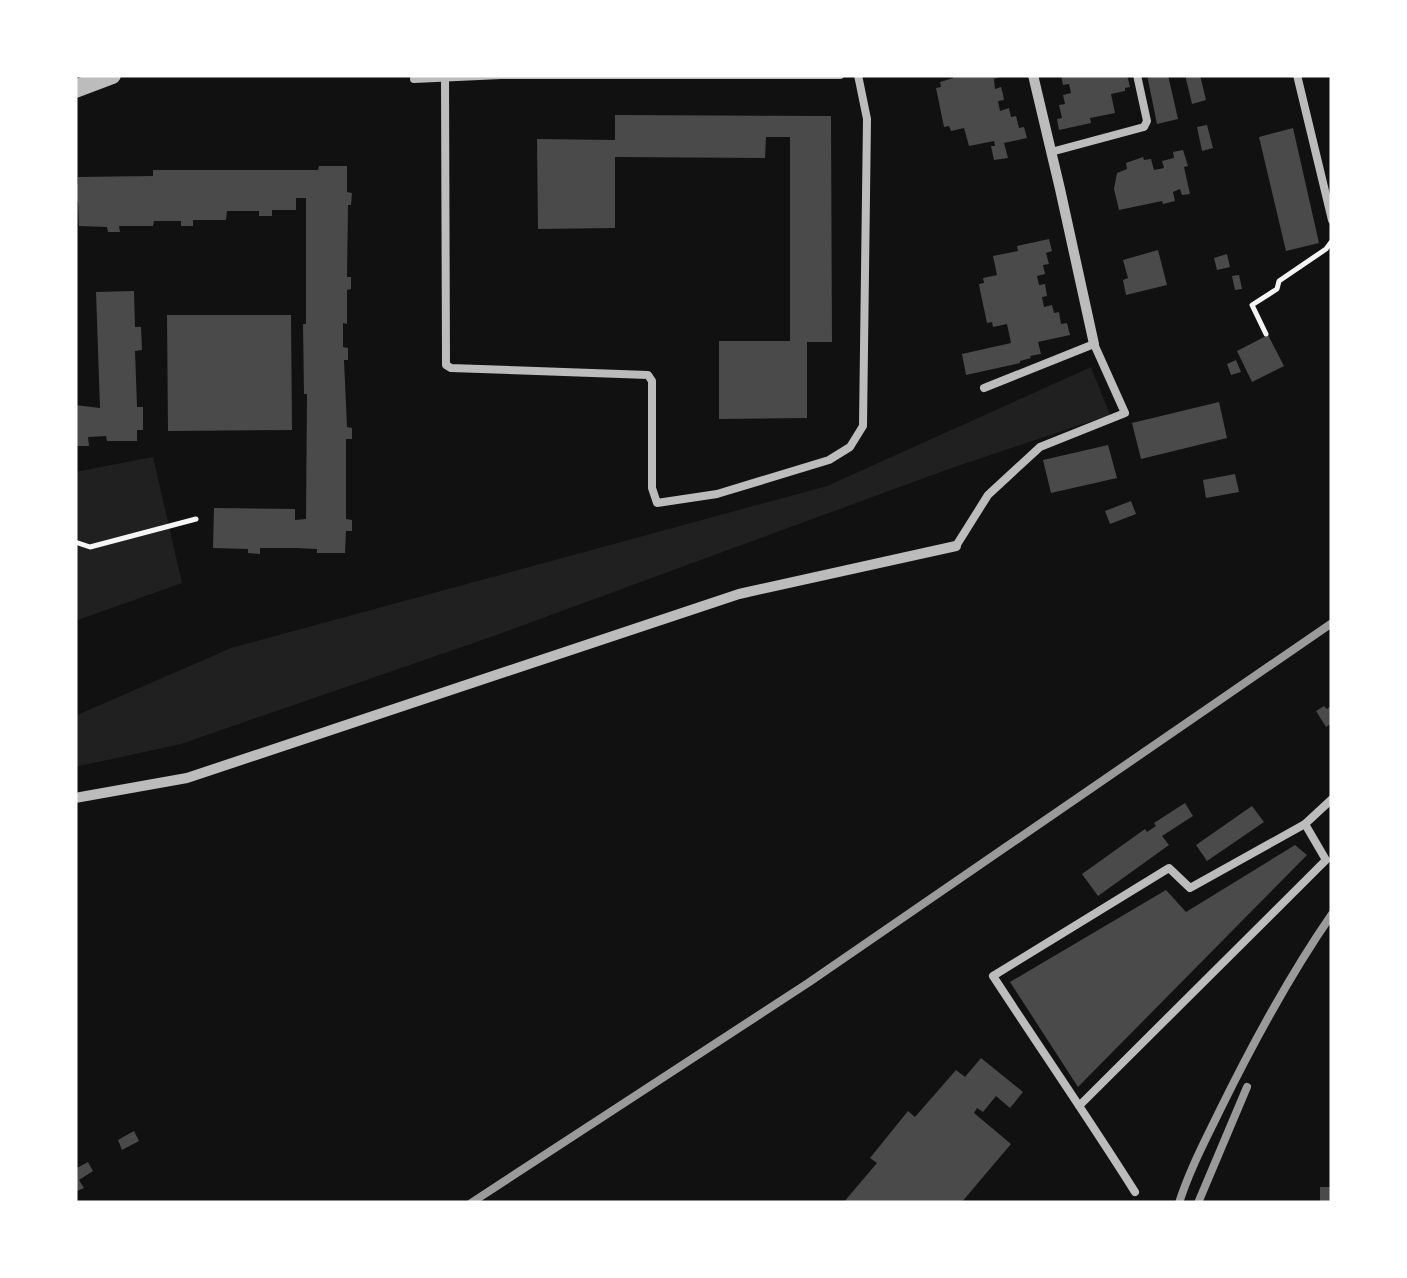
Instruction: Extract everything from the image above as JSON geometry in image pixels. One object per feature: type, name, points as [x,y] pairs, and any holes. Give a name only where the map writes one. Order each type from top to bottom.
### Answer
[{"type":"street","points":[[75,89],[112,75]]},
{"type":"street","points":[[1033,75],[1094,344]]},
{"type":"street","points":[[75,798],[187,778],[739,594],[956,546]]},
{"type":"lane","points":[[414,79],[501,75],[840,75]]},
{"type":"lane","points":[[446,78],[446,365],[648,375],[652,381],[652,488],[657,503],[717,494],[829,460],[850,446],[863,426],[866,119],[858,75]]},
{"type":"lane","points":[[1051,152],[1144,128],[1147,121],[1137,75]]},
{"type":"lane","points":[[1297,75],[1332,220]]},
{"type":"lane","points":[[956,546],[988,495],[1040,447],[1126,413],[1094,344],[984,388]]},
{"type":"lane","points":[[1135,1192],[993,976],[1169,868],[1190,888],[1305,824],[1332,799]]},
{"type":"lane","points":[[1078,1106],[1326,860],[1305,824]]},
{"type":"path","points":[[1266,334],[1252,306],[1277,290],[1280,281],[1332,241]]},
{"type":"path","points":[[75,542],[90,547],[196,519]]},
{"type":"shaded area","points":[[1091,367],[1110,415],[181,744],[75,767],[75,716],[231,648],[827,486]]},
{"type":"shaded area","points":[[153,457],[182,583],[75,621],[75,472]]},
{"type":"building","points":[[953,75],[1005,75],[994,79],[995,89],[1001,87],[1003,94],[1004,100],[998,101],[1000,111],[1009,108],[1019,128],[1024,127],[1027,138],[1004,143],[1008,158],[994,160],[994,141],[969,146],[964,128],[951,131],[949,126],[944,127],[936,88]]},
{"type":"building","points":[[1061,75],[1127,75],[1130,87],[1111,94],[1115,113],[1059,130],[1059,105],[1065,104],[1063,95],[1071,93],[1069,84],[1063,85]]},
{"type":"building","points":[[1147,75],[1168,75],[1178,119],[1157,124]]},
{"type":"building","points":[[1185,75],[1200,75],[1206,100],[1192,104]]},
{"type":"building","points":[[615,115],[831,116],[832,342],[807,342],[807,418],[719,419],[719,341],[790,341],[790,137],[766,137],[765,158],[615,157],[615,228],[538,229],[537,139],[615,140]]},
{"type":"building","points":[[1207,125],[1213,148],[1202,151],[1197,127]]},
{"type":"building","points":[[1293,128],[1319,243],[1286,251],[1259,137]]},
{"type":"building","points":[[1183,150],[1190,194],[1182,195],[1180,189],[1173,192],[1175,201],[1119,210],[1114,189],[1117,173],[1127,169],[1126,163],[1143,157],[1151,159],[1154,170],[1164,168],[1162,161]]},
{"type":"building","points":[[319,166],[347,166],[347,192],[352,193],[348,205],[347,277],[351,277],[351,289],[347,290],[343,347],[348,348],[348,360],[344,360],[347,427],[352,428],[352,439],[346,439],[346,519],[352,520],[352,531],[346,531],[345,553],[260,548],[260,554],[248,553],[248,549],[213,548],[214,508],[295,509],[295,520],[306,519],[306,198],[296,198],[296,210],[272,210],[272,216],[259,216],[259,211],[227,211],[226,220],[193,220],[193,226],[181,226],[181,221],[154,221],[153,226],[119,226],[120,232],[108,232],[107,227],[79,226],[75,184],[78,177],[153,176],[153,170],[318,170]]},
{"type":"building","points":[[1049,239],[1049,264],[1043,265],[1045,274],[1037,276],[1039,285],[1045,284],[1044,307],[1052,305],[1054,313],[1059,312],[1061,324],[1067,323],[1070,335],[1038,342],[1041,354],[1020,363],[966,375],[962,354],[1011,343],[1007,324],[993,327],[992,322],[987,323],[980,290],[983,278],[997,275],[993,256]]},
{"type":"building","points":[[1158,250],[1167,285],[1126,295],[1123,280],[1128,278],[1123,260]]},
{"type":"building","points":[[1227,254],[1230,267],[1217,270],[1214,258]]},
{"type":"building","points":[[1239,275],[1242,289],[1235,290],[1232,276]]},
{"type":"building","points":[[134,291],[135,327],[141,327],[142,350],[135,351],[137,407],[143,407],[143,430],[137,430],[137,441],[88,437],[89,446],[75,446],[75,405],[100,408],[96,292]]},
{"type":"building","points":[[167,315],[291,315],[292,430],[168,431]]},
{"type":"building","points":[[1268,335],[1284,366],[1252,382],[1237,351]]},
{"type":"building","points":[[1236,360],[1241,372],[1231,375],[1227,364]]},
{"type":"building","points":[[1219,402],[1227,438],[1141,459],[1132,423]]},
{"type":"building","points":[[1108,445],[1117,478],[1051,493],[1043,460]]},
{"type":"building","points":[[1235,474],[1239,492],[1206,498],[1203,480]]},
{"type":"building","points":[[1131,501],[1136,514],[1110,524],[1105,511]]},
{"type":"building","points":[[1332,705],[1332,723],[1326,727],[1316,711]]},
{"type":"building","points":[[1185,803],[1193,816],[1162,836],[1169,845],[1098,896],[1082,874]]},
{"type":"building","points":[[1252,806],[1264,822],[1207,861],[1196,845]]},
{"type":"building","points":[[1295,845],[1307,855],[1078,1087],[1010,982],[1166,890],[1186,912]]},
{"type":"building","points":[[981,1058],[1023,1092],[1010,1108],[996,1096],[983,1112],[977,1108],[974,1113],[1011,1144],[961,1203],[843,1203],[877,1163],[870,1158],[908,1111],[915,1117],[956,1070],[965,1077]]},
{"type":"building","points":[[134,1131],[139,1141],[122,1150],[118,1140]]},
{"type":"building","points":[[88,1162],[93,1171],[79,1180],[84,1188],[75,1192],[75,1169]]},
{"type":"building","points":[[1320,1187],[1331,1187],[1330,1203],[1320,1203]]},
{"type":"railway","points":[[471,1203],[808,983],[1332,623]]},
{"type":"railway","points":[[1179,1203],[1245,1060],[1332,914]]},
{"type":"railway","points":[[1198,1203],[1247,1087]]}]
